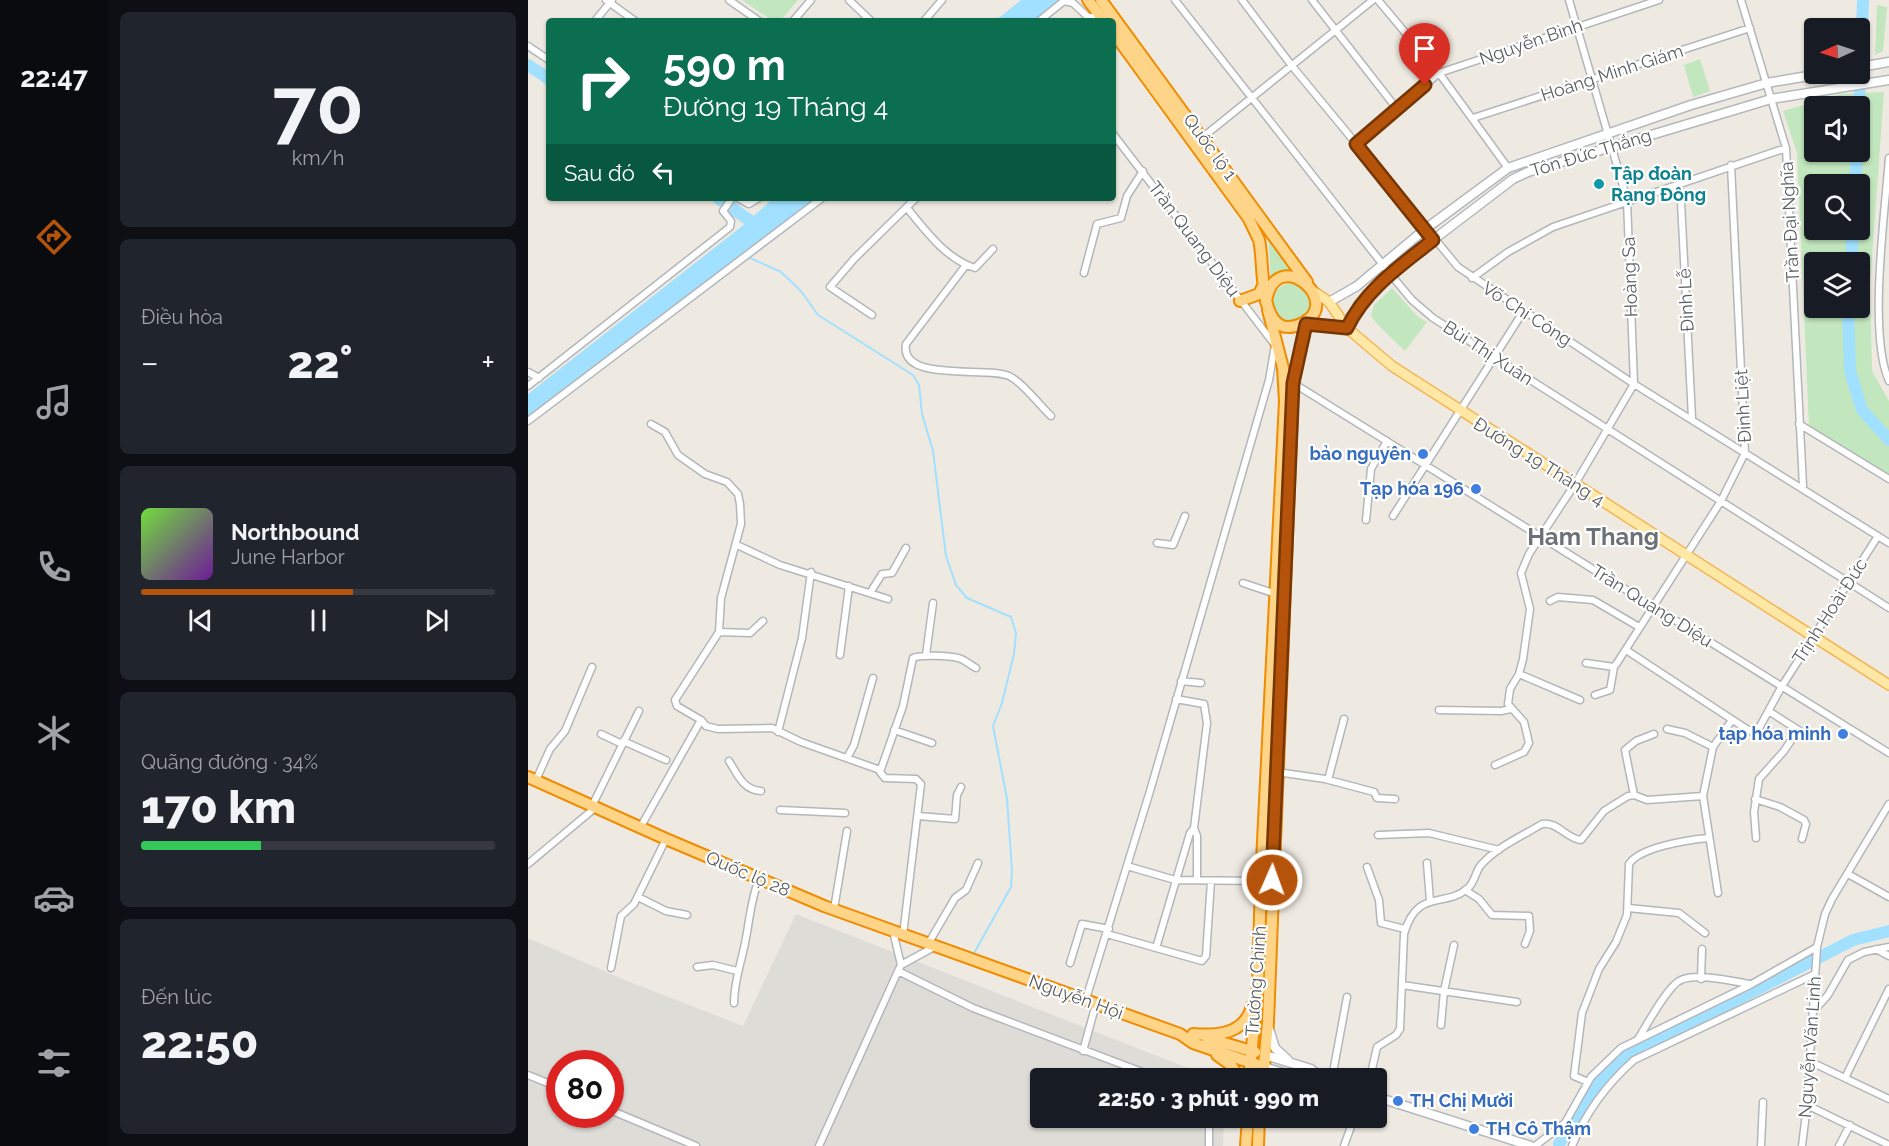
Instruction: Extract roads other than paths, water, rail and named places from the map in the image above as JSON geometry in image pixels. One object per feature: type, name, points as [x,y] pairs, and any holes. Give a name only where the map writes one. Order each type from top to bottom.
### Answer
[{"type":"highway","points":[[1088,0],[1105,16]]},
{"type":"highway","points":[[1101,0],[1105,16]]},
{"type":"highway","name":"Quốc lộ 1","points":[[1116,30],[1203,137],[1311,288]]},
{"type":"highway","name":"Quốc lộ 1","points":[[1116,38],[1249,219],[1259,241],[1267,306]]},
{"type":"highway","points":[[1294,277],[1311,288],[1315,307],[1305,323],[1285,326],[1278,323],[1267,306],[1271,286],[1278,280],[1294,277]]},
{"type":"highway","points":[[1240,301],[1259,294],[1263,286]]},
{"type":"highway","name":"Trường Chinh","points":[[1250,1068],[1258,985],[1260,881],[1285,401],[1283,368],[1275,345],[1267,306]]},
{"type":"highway","name":"Trường Chinh","points":[[1264,1068],[1268,1022],[1293,383],[1305,323]]},
{"type":"highway","name":"Quốc lộ 28","points":[[532,779],[759,879],[972,959]]},
{"type":"highway","name":"Nguyễn Hội","points":[[972,959],[1180,1034],[1265,1055]]},
{"type":"highway","points":[[1193,1038],[1215,1035],[1240,1027],[1251,1012],[1258,985]]},
{"type":"highway","points":[[1193,1038],[1224,1059],[1231,1068]]},
{"type":"highway","name":"Nguyễn Hội","points":[[1193,1038],[1256,1068]]},
{"type":"highway","points":[[1246,1146],[1247,1128]]},
{"type":"highway","points":[[1258,1146],[1259,1128]]},
{"type":"main road","points":[[1870,65],[1889,62]]},
{"type":"main road","name":"Tôn Đức Thắng","points":[[1329,302],[1357,286],[1424,230],[1508,168],[1767,83],[1804,77]]},
{"type":"main road","name":"Tôn Đức Thắng","points":[[1347,328],[1358,305],[1391,275],[1513,179],[1528,171],[1771,99],[1889,80]]},
{"type":"main road","name":"Đường 19 Tháng 4","points":[[1311,288],[1329,302],[1347,328],[1392,366],[1889,685]]},
{"type":"main road","points":[[1305,323],[1347,328]]},
{"type":"main road","points":[[1268,1022],[1275,1048],[1294,1064]]},
{"type":"main road","name":"Nguyễn Hội","points":[[1265,1055],[1308,1068]]},
{"type":"main road","points":[[1387,1100],[1533,1146]]},
{"type":"street","points":[[729,0],[755,18]]},
{"type":"street","points":[[796,18],[811,0]]},
{"type":"street","points":[[849,0],[868,18]]},
{"type":"street","points":[[926,18],[941,0]]},
{"type":"street","name":"Bùi Thị Xuân","points":[[1175,0],[1391,275],[1419,306],[1494,357],[1889,608]]},
{"type":"street","name":"Võ Chí Công","points":[[1242,0],[1292,66],[1451,261],[1472,278],[1634,384],[1803,486],[1889,543]]},
{"type":"street","points":[[1312,0],[1397,109]]},
{"type":"street","points":[[1203,137],[1373,0]]},
{"type":"street","points":[[1378,0],[1439,73],[1508,168]]},
{"type":"street","name":"Hoàng Sa","points":[[1569,0],[1627,200],[1634,384]]},
{"type":"street","name":"Nguyễn Bình","points":[[1356,144],[1439,73],[1659,0]]},
{"type":"street","name":"Trần Đại Nghĩa","points":[[1741,0],[1786,148],[1803,486]]},
{"type":"street","points":[[597,18],[609,1],[631,18]]},
{"type":"street","points":[[1043,18],[1064,2],[1073,3],[1088,17],[1105,16]]},
{"type":"street","name":"Hoàng Minh Giám","points":[[1473,118],[1750,28]]},
{"type":"street","points":[[528,46],[546,58]]},
{"type":"street","name":"Trần Quang Diệu","points":[[1116,138],[1275,345]]},
{"type":"street","points":[[1472,278],[1536,234],[1627,200],[1786,148]]},
{"type":"street","points":[[1889,158],[1879,311],[1882,366],[1889,381]]},
{"type":"street","name":"Đinh Liệt","points":[[1595,695],[1610,690],[1614,667],[1721,501],[1745,453],[1731,165]]},
{"type":"street","points":[[1084,273],[1097,224],[1121,219],[1127,196],[1143,171]]},
{"type":"street","name":"Đinh Lễ","points":[[1680,182],[1692,418]]},
{"type":"street","points":[[528,386],[730,227],[731,221],[723,214],[724,208],[731,201]]},
{"type":"street","points":[[528,421],[818,201]]},
{"type":"street","points":[[872,315],[830,287],[854,259],[913,201]]},
{"type":"street","points":[[907,208],[944,250],[966,266],[975,268],[993,249]]},
{"type":"street","points":[[966,266],[906,344],[905,352],[908,359],[927,368],[1010,376],[1051,416]]},
{"type":"street","points":[[1393,516],[1523,312]]},
{"type":"street","points":[[1083,1051],[1091,1003],[1108,931],[1269,380],[1275,345]]},
{"type":"street","points":[[528,372],[539,378]]},
{"type":"street","name":"Trần Quang Diệu","points":[[1293,383],[1889,753]]},
{"type":"street","points":[[1495,765],[1524,752],[1529,743],[1524,722],[1508,704],[1509,693],[1519,674],[1530,609],[1527,590],[1520,576],[1540,536],[1575,484],[1634,384]]},
{"type":"street","points":[[651,424],[665,432],[678,455],[705,474],[727,482],[738,494],[741,524],[721,598],[719,632],[675,700],[677,706],[701,720],[706,726],[718,729],[765,727],[880,770]]},
{"type":"street","points":[[1799,424],[1889,479]]},
{"type":"street","points":[[1366,520],[1371,469],[1387,441]]},
{"type":"street","points":[[1157,543],[1173,545],[1185,516]]},
{"type":"street","name":"Trịnh Hoài Đức","points":[[1770,712],[1782,686],[1878,536]]},
{"type":"street","points":[[737,545],[780,565],[811,572],[888,599]]},
{"type":"street","points":[[870,593],[882,574],[892,573],[906,548]]},
{"type":"street","points":[[778,732],[802,639],[811,572]]},
{"type":"street","points":[[1243,583],[1276,594]]},
{"type":"street","points":[[840,655],[849,586]]},
{"type":"street","points":[[1550,601],[1558,597],[1593,600],[1640,627]]},
{"type":"street","points":[[926,654],[933,603]]},
{"type":"street","points":[[719,632],[750,633],[763,621]]},
{"type":"street","points":[[1626,650],[1753,732],[1758,730],[1770,712],[1810,738]]},
{"type":"street","points":[[819,1146],[900,968],[898,933],[918,816],[920,782],[916,779],[885,778],[881,776],[880,770],[903,706],[912,660],[915,656],[926,654],[938,658],[959,658],[976,668]]},
{"type":"street","points":[[1586,663],[1614,667]]},
{"type":"street","points":[[532,779],[550,749],[565,731],[592,667]]},
{"type":"street","points":[[1519,674],[1580,700]]},
{"type":"street","points":[[848,758],[873,678]]},
{"type":"street","points":[[1181,681],[1201,683]]},
{"type":"street","points":[[1176,699],[1199,702],[1207,710],[1194,828],[1197,836],[1197,880]]},
{"type":"street","points":[[1439,710],[1501,711],[1511,709]]},
{"type":"street","points":[[528,864],[594,807],[639,711]]},
{"type":"street","points":[[1328,780],[1344,719]]},
{"type":"street","points":[[640,828],[701,720]]},
{"type":"street","points":[[1718,893],[1703,796],[1713,747],[1732,720]]},
{"type":"street","points":[[1667,729],[1684,733],[1713,747]]},
{"type":"street","points":[[894,730],[932,743]]},
{"type":"street","points":[[1756,838],[1755,799],[1761,774],[1784,752],[1798,730]]},
{"type":"street","points":[[601,734],[666,760]]},
{"type":"street","points":[[1634,795],[1625,750],[1635,741],[1654,734]]},
{"type":"street","points":[[729,761],[744,785],[751,790],[761,791]]},
{"type":"street","points":[[1276,772],[1328,780],[1374,792],[1377,798],[1395,798]]},
{"type":"street","points":[[918,816],[955,819],[957,795],[961,787]]},
{"type":"street","points":[[1372,1068],[1377,1047],[1396,1035],[1400,1029],[1405,929],[1412,916],[1430,901],[1465,890],[1481,866],[1499,850],[1546,823],[1574,839],[1581,840],[1609,807],[1634,795],[1647,800],[1703,796]]},
{"type":"street","points":[[1755,799],[1780,807],[1804,820],[1806,824],[1802,839]]},
{"type":"street","points":[[1533,1146],[1565,1123],[1588,1082],[1616,1052],[1750,985],[1817,947],[1825,914],[1887,812],[1889,804]]},
{"type":"street","points":[[780,810],[845,813]]},
{"type":"street","points":[[1156,948],[1175,880],[1190,833],[1194,828]]},
{"type":"street","points":[[834,909],[847,831]]},
{"type":"street","points":[[1378,835],[1428,833],[1499,850]]},
{"type":"street","points":[[1588,1082],[1574,1076],[1582,1012],[1599,969],[1624,926],[1628,908],[1629,864],[1636,856],[1678,841],[1708,838]]},
{"type":"street","points":[[611,968],[621,916],[630,909],[638,897],[666,839]]},
{"type":"street","points":[[900,968],[932,945],[955,898],[966,890],[978,862]]},
{"type":"street","points":[[1427,863],[1430,901]]},
{"type":"street","points":[[1127,866],[1175,880],[1260,881]]},
{"type":"street","points":[[1367,867],[1379,900],[1381,923],[1405,929]]},
{"type":"street","points":[[1848,874],[1889,897]]},
{"type":"street","points":[[734,1003],[737,971],[747,933],[750,902],[759,879]]},
{"type":"street","points":[[1070,963],[1082,924],[1198,961],[1205,959],[1211,881]]},
{"type":"street","points":[[1465,890],[1479,899],[1492,915],[1529,916],[1530,931],[1525,944]]},
{"type":"street","points":[[638,897],[666,911],[687,915]]},
{"type":"street","points":[[1628,908],[1679,913],[1705,933]]},
{"type":"street","points":[[1441,1025],[1444,991],[1454,945]]},
{"type":"street","name":"Nguyễn Văn Linh","points":[[1802,1146],[1807,1105],[1817,947]]},
{"type":"street","points":[[1813,1012],[1828,994],[1848,960],[1856,954],[1889,947]]},
{"type":"street","points":[[1701,979],[1702,949]]},
{"type":"street","points":[[1876,949],[1889,956]]},
{"type":"street","points":[[697,967],[713,965],[737,971]]},
{"type":"street","points":[[900,968],[973,1008],[1130,1068]]},
{"type":"street","points":[[1572,1146],[1597,1101],[1612,1080],[1634,1060],[1815,974]]},
{"type":"street","points":[[1637,1040],[1677,983],[1686,979],[1725,978],[1750,985]]},
{"type":"street","points":[[1402,985],[1517,1002]]},
{"type":"street","points":[[1845,1078],[1889,989]]},
{"type":"street","points":[[1334,1068],[1347,997]]},
{"type":"street","points":[[1809,1061],[1889,1099]]},
{"type":"street","points":[[528,1075],[546,1082]]},
{"type":"street","points":[[1761,1146],[1763,1102]]},
{"type":"street","points":[[1807,1105],[1889,1145]]},
{"type":"street","points":[[624,1116],[696,1146]]},
{"type":"street","points":[[1839,1146],[1850,1125]]},
{"type":"street","points":[[1209,1128],[1209,1146]]},
{"type":"street","points":[[1344,1146],[1350,1128]]},
{"type":"water","points":[[1021,0],[1059,0],[1038,18],[999,18]]},
{"type":"water","points":[[771,201],[812,201],[528,418],[528,394],[741,227]]},
{"type":"waterway","points":[[1859,96],[1863,0]]},
{"type":"waterway","points":[[528,65],[546,77]]},
{"type":"waterway","points":[[1856,162],[1856,174]]},
{"type":"waterway","points":[[722,201],[756,225],[761,222]]},
{"type":"waterway","points":[[1852,240],[1852,252]]},
{"type":"waterway","points":[[748,257],[781,272],[801,291],[818,315],[913,375],[919,385],[922,414],[933,451],[946,556],[956,585],[967,598],[1011,617],[1016,633],[1014,654],[1002,703],[993,726],[1007,799],[1011,887],[973,955]]},
{"type":"waterway","points":[[1848,318],[1850,371],[1862,410],[1889,440]]},
{"type":"waterway","points":[[1559,1144],[1596,1086],[1623,1058],[1853,940],[1889,931]]},
{"type":"place","name":"Tập đoàn Rạng Đông","points":[[1599,184]]},
{"type":"place","name":"bảo nguyên","points":[[1423,454]]},
{"type":"place","name":"Tạp hóa 196","points":[[1476,489]]},
{"type":"place","name":"tạp hóa minh","points":[[1843,734]]},
{"type":"place","name":"TH Chị Mười","points":[[1398,1101]]},
{"type":"place","name":"TH Cô Thậm","points":[[1474,1129]]},
{"type":"district","name":"Ham Thang","points":[[1593,537]]}]
